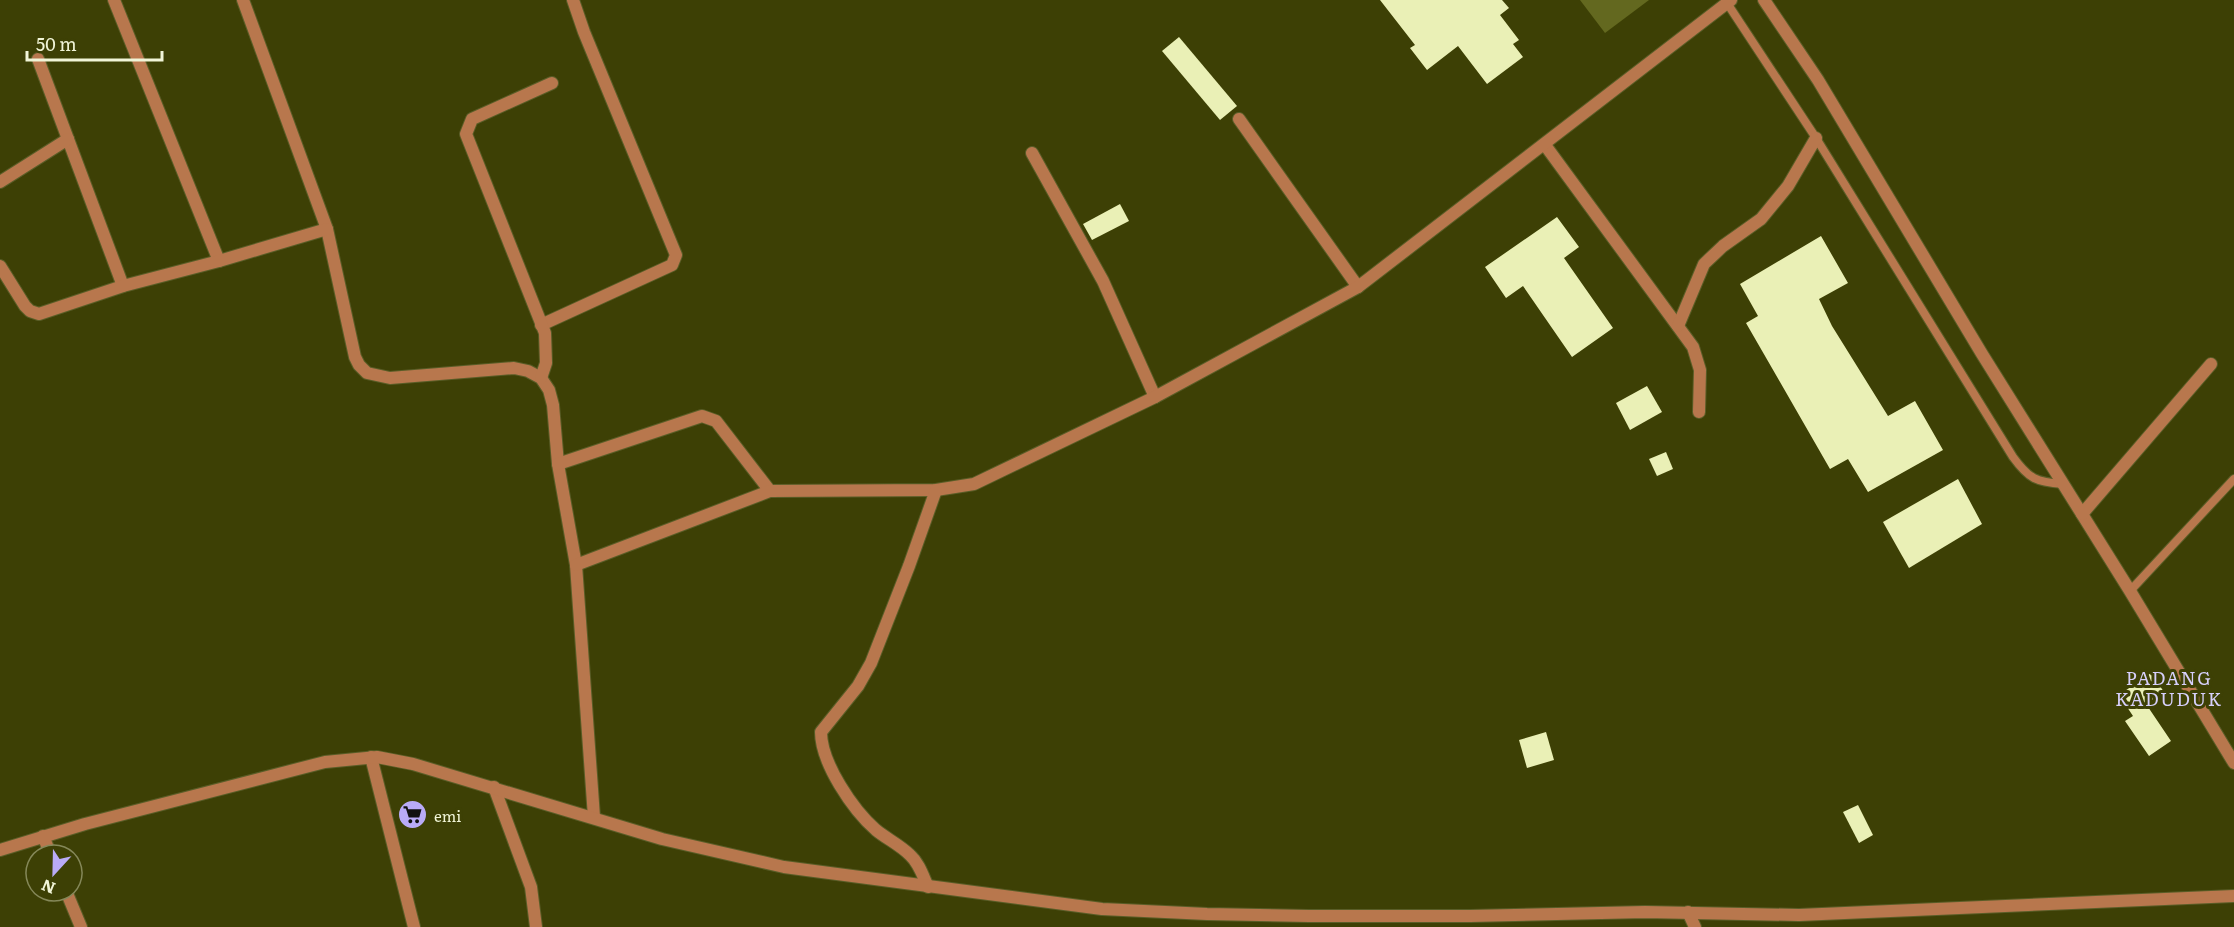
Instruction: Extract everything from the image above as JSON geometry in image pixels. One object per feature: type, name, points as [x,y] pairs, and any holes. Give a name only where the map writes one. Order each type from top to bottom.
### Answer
[{"type":"street","points":[[114,0],[219,261]]},
{"type":"street","points":[[243,0],[327,229],[355,357],[367,373],[390,378],[514,368],[528,371],[541,378],[549,390],[553,405],[558,464],[576,565],[594,817]]},
{"type":"street","points":[[542,325],[672,265],[676,255],[573,0]]},
{"type":"street","points":[[1764,0],[1818,80],[1982,354],[2234,763]]},
{"type":"street","points":[[576,565],[770,491],[936,490],[974,484],[1155,397],[1358,287],[1729,1]]},
{"type":"street","points":[[38,58],[123,286]]},
{"type":"street","points":[[541,378],[547,350],[542,325],[466,134],[472,119],[552,83]]},
{"type":"street","points":[[1239,118],[1358,287]]},
{"type":"street","points":[[1678,326],[1704,264],[1723,246],[1761,219],[1788,186],[1816,138]]},
{"type":"street","points":[[0,182],[68,139]]},
{"type":"street","points":[[1545,145],[1693,347],[1700,370],[1699,412]]},
{"type":"street","points":[[1032,153],[1103,281],[1155,397]]},
{"type":"street","points":[[0,266],[25,306],[35,314],[123,286],[327,229]]},
{"type":"street","points":[[2082,514],[2211,364]]},
{"type":"street","points":[[558,464],[702,416],[716,421],[770,491]]},
{"type":"street","points":[[928,886],[910,855],[876,830],[852,806],[835,777],[821,740],[821,732],[858,686],[871,663],[936,490]]},
{"type":"street","points":[[371,757],[414,927]]},
{"type":"street","points":[[0,850],[43,836],[325,762],[371,757],[413,764],[662,839],[784,867],[1102,909],[1207,914],[1470,916],[1688,912],[1799,915],[2234,896]]},
{"type":"street","points":[[494,787],[531,887],[536,927]]},
{"type":"street","points":[[43,836],[46,843]]},
{"type":"street","points":[[71,903],[81,927]]},
{"type":"street","points":[[1688,912],[1695,927]]},
{"type":"lane","points":[[1729,1],[2024,471],[2034,479],[2063,484]]},
{"type":"lane","points":[[2130,591],[2234,479]]},
{"type":"green space","points":[[1580,0],[1649,0],[1605,33]]},
{"type":"building","points":[[1380,0],[1502,0],[1509,8],[1500,15],[1519,40],[1513,44],[1523,57],[1487,84],[1458,46],[1427,70],[1410,48],[1415,45]]},
{"type":"building","points":[[1179,37],[1237,106],[1220,120],[1162,51]]},
{"type":"building","points":[[1120,204],[1129,221],[1092,240],[1083,224]]},
{"type":"building","points":[[1557,217],[1579,247],[1564,258],[1613,328],[1572,357],[1523,286],[1506,298],[1485,267]]},
{"type":"building","points":[[1821,236],[1848,283],[1819,299],[1832,326],[1888,416],[1915,401],[1943,450],[1868,492],[1848,459],[1830,469],[1746,323],[1758,316],[1740,284]]},
{"type":"building","points":[[1647,386],[1662,412],[1630,430],[1616,403]]},
{"type":"building","points":[[1666,452],[1673,469],[1657,476],[1649,459]]},
{"type":"building","points":[[1958,479],[1982,524],[1909,568],[1883,522]]},
{"type":"building","points":[[2151,673],[2164,692],[2146,704],[2171,741],[2149,756],[2125,721],[2133,716],[2119,695]]},
{"type":"building","points":[[1546,732],[1554,760],[1527,768],[1519,740]]},
{"type":"building","points":[[1858,805],[1873,835],[1859,843],[1843,812]]},
{"type":"place","name":"emi","points":[[413,815]]},
{"type":"district","name":"PADANG KADUDUK","points":[[2169,687]]}]
